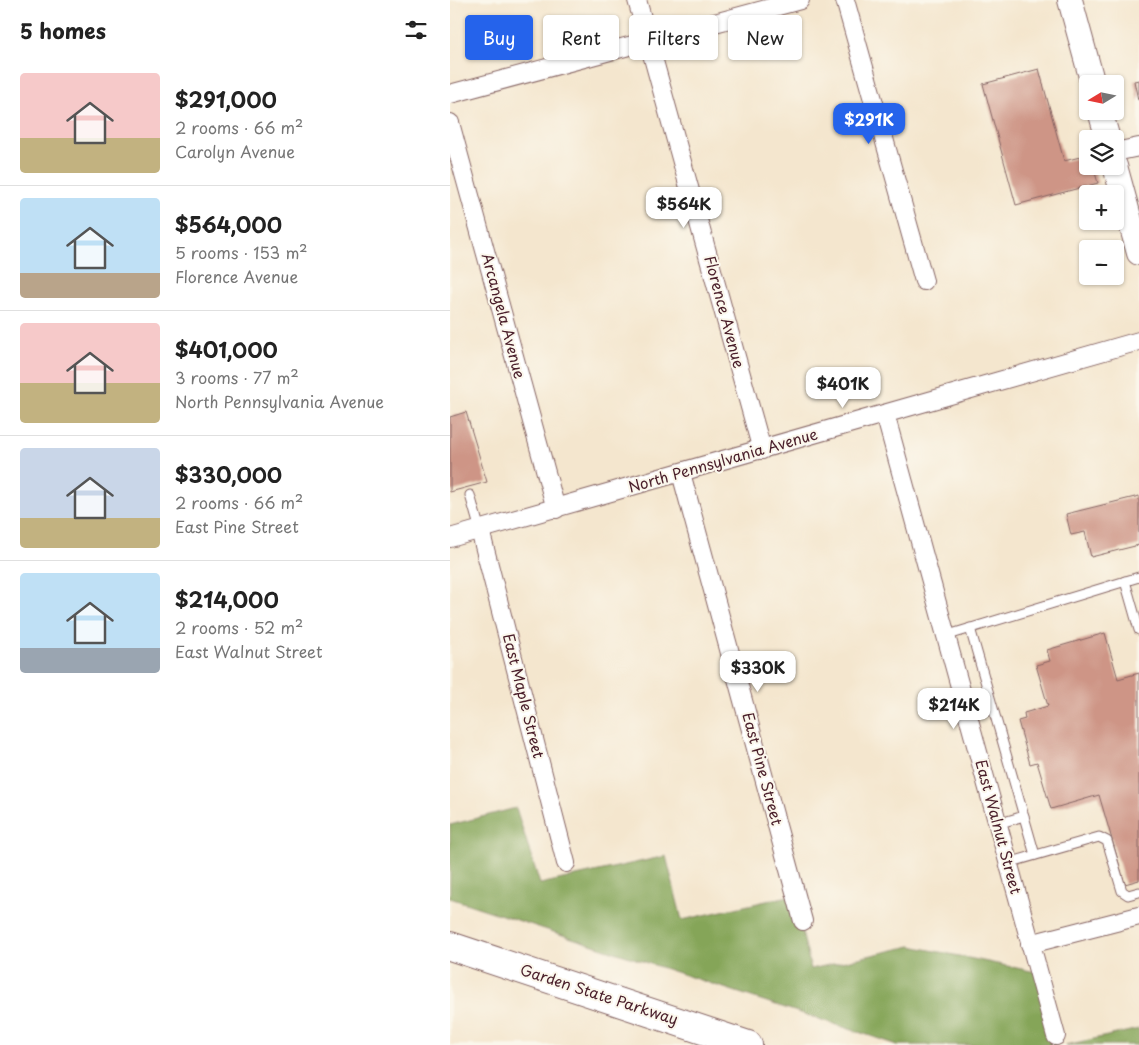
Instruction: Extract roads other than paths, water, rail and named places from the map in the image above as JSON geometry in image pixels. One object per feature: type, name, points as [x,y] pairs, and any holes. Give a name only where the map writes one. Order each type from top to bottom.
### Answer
[{"type":"highway","name":"Garden State Parkway","points":[[450,946],[748,1045]]},
{"type":"main road","points":[[1070,0],[1091,75]]},
{"type":"main road","points":[[1117,175],[1139,253]]},
{"type":"street","name":"Florence Avenue","points":[[637,0],[641,15]]},
{"type":"street","points":[[718,22],[800,0]]},
{"type":"street","points":[[845,0],[924,281]]},
{"type":"street","points":[[450,94],[629,45]]},
{"type":"street","name":"Florence Avenue","points":[[654,60],[762,450]]},
{"type":"street","name":"Arcangela Avenue","points":[[450,123],[556,509]]},
{"type":"street","points":[[1124,150],[1139,147]]},
{"type":"street","name":"North Pennsylvania Avenue","points":[[450,538],[1139,341]]},
{"type":"street","name":"East Walnut Street","points":[[885,414],[1055,1041]]},
{"type":"street","name":"East Pine Street","points":[[681,473],[802,921]]},
{"type":"street","name":"East Maple Street","points":[[480,530],[566,863]]},
{"type":"street","points":[[1030,944],[1139,916]]},
{"type":"lane","points":[[470,495],[480,530]]},
{"type":"lane","points":[[946,636],[1139,577]]},
{"type":"lane","points":[[1125,581],[1139,630]]},
{"type":"lane","points":[[970,628],[1035,855]]},
{"type":"lane","points":[[997,824],[1024,816]]},
{"type":"lane","points":[[1008,863],[1099,837],[1107,841],[1122,891],[1128,895],[1139,892]]}]
